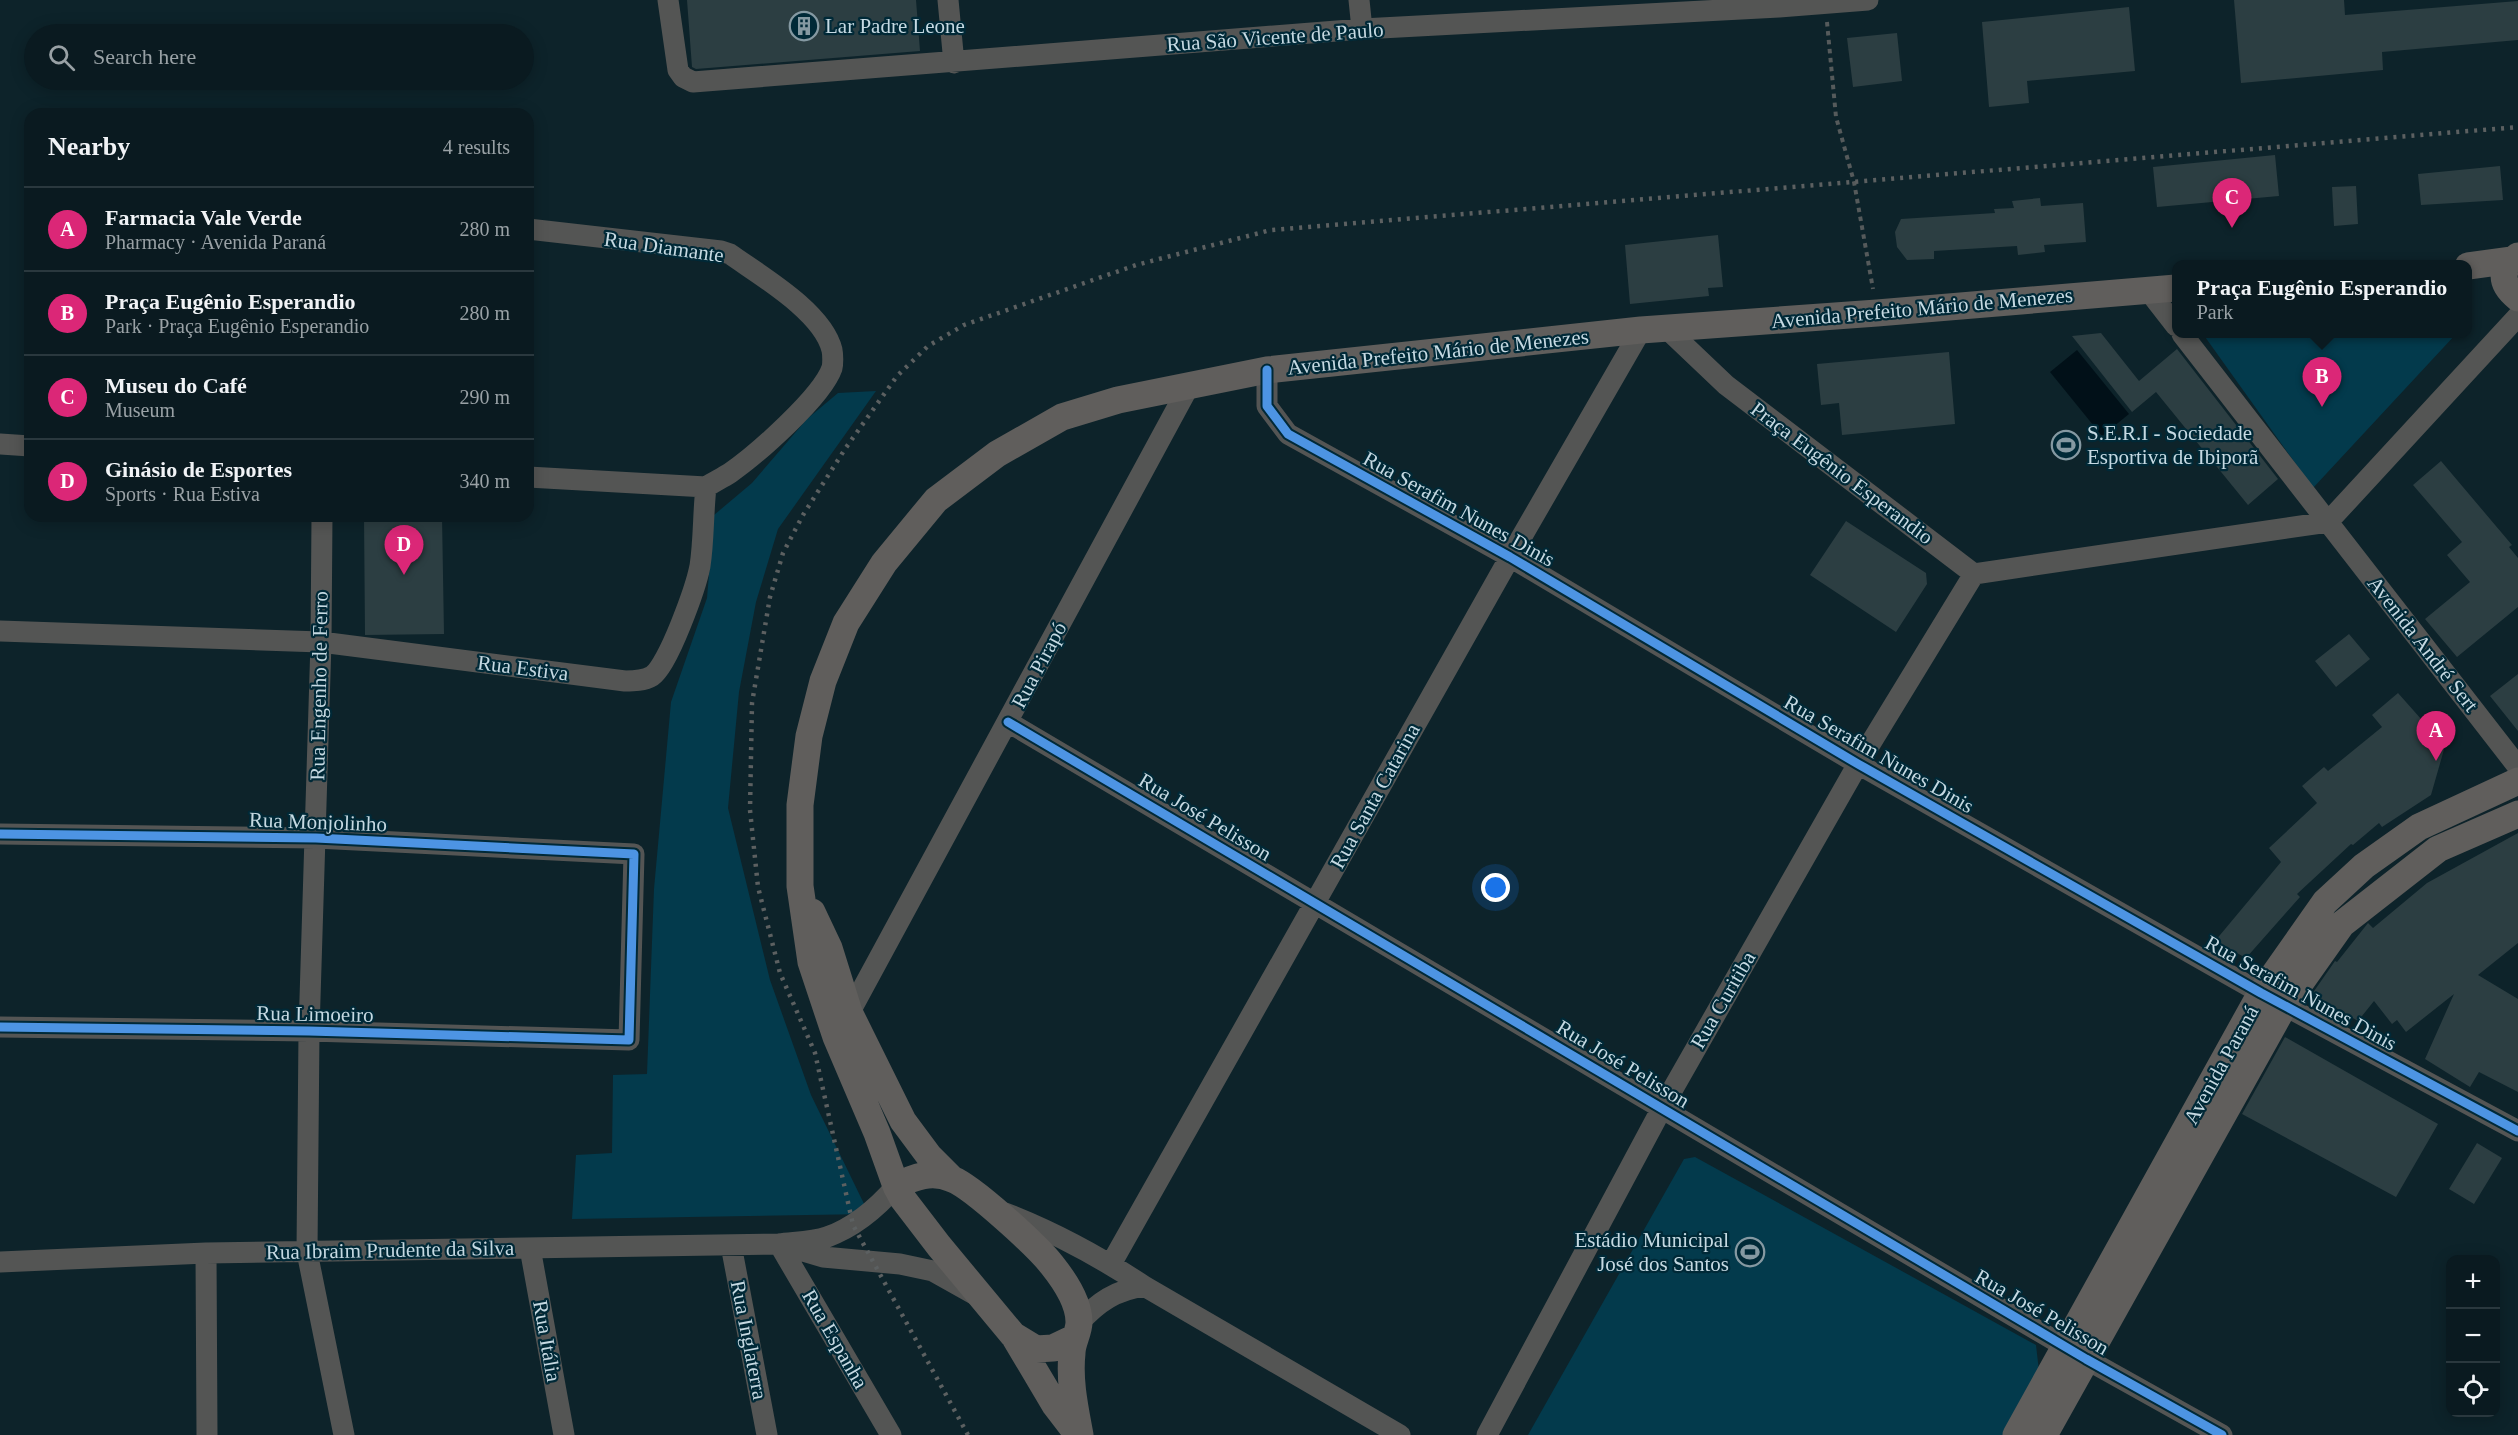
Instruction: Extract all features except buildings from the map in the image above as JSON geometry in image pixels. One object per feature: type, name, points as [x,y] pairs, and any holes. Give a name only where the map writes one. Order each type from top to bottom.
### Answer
[{"type":"main road","points":[[2472,265],[2515,258]]},
{"type":"main road","points":[[2513,292],[2504,269],[2515,258]]},
{"type":"main road","points":[[2472,279],[2513,292]]},
{"type":"main road","name":"Avenida Prefeito Mário de Menezes","points":[[1013,1335],[939,1246],[903,1199],[896,1186],[877,1133],[836,1037],[811,962],[800,886],[800,805],[809,736],[823,681],[846,623],[884,563],[936,500],[997,454],[1062,417],[1118,400],[1267,370],[1654,329],[2172,288]]},
{"type":"main road","name":"Avenida Paraná","points":[[2044,1435],[2076,1353],[2260,993],[2325,902],[2364,866],[2419,827],[2518,781]]},
{"type":"main road","name":"Avenida Paraná","points":[[2016,1435],[2076,1353],[2284,1006],[2342,924],[2386,887],[2438,849],[2518,814]]},
{"type":"main road","name":"Avenida Prefeito Mário de Menezes","points":[[800,886],[829,948],[849,1012],[903,1120],[928,1156],[952,1179],[993,1209],[1052,1264],[1072,1296],[1076,1331]]},
{"type":"main road","points":[[896,1186],[916,1176],[932,1174],[952,1179]]},
{"type":"main road","points":[[1013,1335],[1036,1349],[1053,1348],[1076,1331]]},
{"type":"main road","points":[[1076,1331],[1071,1355],[1073,1396],[1079,1435]]},
{"type":"main road","points":[[1013,1335],[1055,1405],[1079,1435]]},
{"type":"street","name":"Rua São Vicente de Paulo","points":[[668,0],[678,70],[683,77],[693,82],[1362,29],[1868,0]]},
{"type":"street","points":[[948,0],[954,63]]},
{"type":"street","points":[[1359,0],[1362,29]]},
{"type":"street","name":"Rua Diamante","points":[[534,230],[721,251],[730,254],[815,319],[832,351],[832,367],[822,385],[800,411],[747,460],[706,487]]},
{"type":"street","points":[[2148,290],[2172,321]]},
{"type":"street","points":[[1974,574],[2328,522],[2518,316]]},
{"type":"street","name":"Rua Santa Catarina","points":[[1111,1264],[1510,557],[1654,329]]},
{"type":"street","name":"Praça Eugênio Esperandio","points":[[1654,329],[1974,574]]},
{"type":"street","name":"Avenida André Sert","points":[[2186,338],[2518,767]]},
{"type":"street","name":"Rua Serafim Nunes Dinis","points":[[1267,370],[1267,406],[1288,434],[1510,557],[1858,764],[2260,993],[2518,1131]]},
{"type":"street","name":"Rua Pirapó","points":[[836,1037],[1189,386]]},
{"type":"street","points":[[0,444],[24,446]]},
{"type":"street","points":[[534,477],[706,487]]},
{"type":"street","name":"Rua Estiva","points":[[0,631],[321,642],[625,681],[651,676],[661,668],[679,629],[695,583],[702,546],[706,487]]},
{"type":"street","name":"Rua Engenho de Ferro","points":[[322,522],[321,642],[309,1031],[307,1252],[344,1435]]},
{"type":"street","name":"Rua Curitiba","points":[[1487,1435],[1662,1108],[1858,764],[1974,574]]},
{"type":"street","name":"Rua José Pelisson","points":[[1008,722],[2076,1353],[2222,1435]]},
{"type":"street","name":"Rua Monjolinho","points":[[0,834],[316,838],[634,854],[628,1040]]},
{"type":"street","name":"Rua Limoeiro","points":[[0,1027],[309,1031],[628,1040]]},
{"type":"street","name":"Rua Ibraim Prudente da Silva","points":[[0,1262],[206,1253],[779,1244],[826,1238],[853,1225],[879,1206],[896,1186]]},
{"type":"street","points":[[993,1209],[1048,1230],[1111,1264],[1144,1286],[1400,1435]]},
{"type":"street","name":"Rua Ibraim Prudente da Silva","points":[[779,1244],[823,1257],[900,1263],[933,1271],[985,1300]]},
{"type":"street","name":"Rua Espanha","points":[[779,1244],[891,1435]]},
{"type":"street","name":"Rua Inglaterra","points":[[731,1245],[767,1435]]},
{"type":"street","name":"Rua Itália","points":[[530,1248],[564,1435]]},
{"type":"street","points":[[206,1253],[207,1435]]},
{"type":"street","points":[[1076,1331],[1093,1308],[1110,1296],[1126,1289],[1144,1286]]},
{"type":"path","points":[[1825,3],[1836,117],[1854,182],[1877,313]]},
{"type":"shaded area","points":[[2206,338],[2452,338],[2313,488]]},
{"type":"shaded area","points":[[2077,350],[2129,414],[2102,436],[2050,372]]},
{"type":"shaded area","points":[[876,391],[778,529],[756,602],[739,692],[728,808],[770,980],[811,1095],[869,1214],[572,1219],[576,1155],[612,1153],[613,1075],[647,1074],[654,889],[671,702],[707,598],[714,515],[752,483],[807,419],[838,393]]},
{"type":"shaded area","name":"Estádio Municipal José dos Santos","points":[[1695,1157],[2036,1345],[2039,1371],[2003,1435],[1528,1435],[1684,1159]]},
{"type":"railway","points":[[968,1435],[853,1225],[815,1053],[780,973],[758,887],[750,810],[752,703],[770,597],[783,553],[803,515],[845,449],[897,376],[928,346],[964,325],[1136,265],[1271,230],[2518,127]]},
{"type":"cycle path","points":[[1267,370],[1267,406],[1288,434],[1510,557],[1858,764],[2261,993],[2518,1131]]},
{"type":"cycle path","points":[[1008,722],[2086,1359],[2222,1435]]},
{"type":"cycle path","points":[[0,834],[316,838],[634,854],[629,1040],[309,1031],[0,1027]]},
{"type":"place","name":"Lar Padre Leone","points":[[804,26]]},
{"type":"place","name":"Museu do Café","points":[[2232,228]]},
{"type":"place","name":"Praça Eugênio Esperandio","points":[[2322,407]]},
{"type":"place","name":"S.E.R.I - Sociedade Esportiva de Ibiporã","points":[[2066,445]]},
{"type":"place","name":"Ginásio de Esportes","points":[[404,575]]},
{"type":"place","name":"Farmacia Vale Verde","points":[[2436,761]]},
{"type":"place","name":"Estádio Municipal José dos Santos","points":[[1750,1252]]}]
